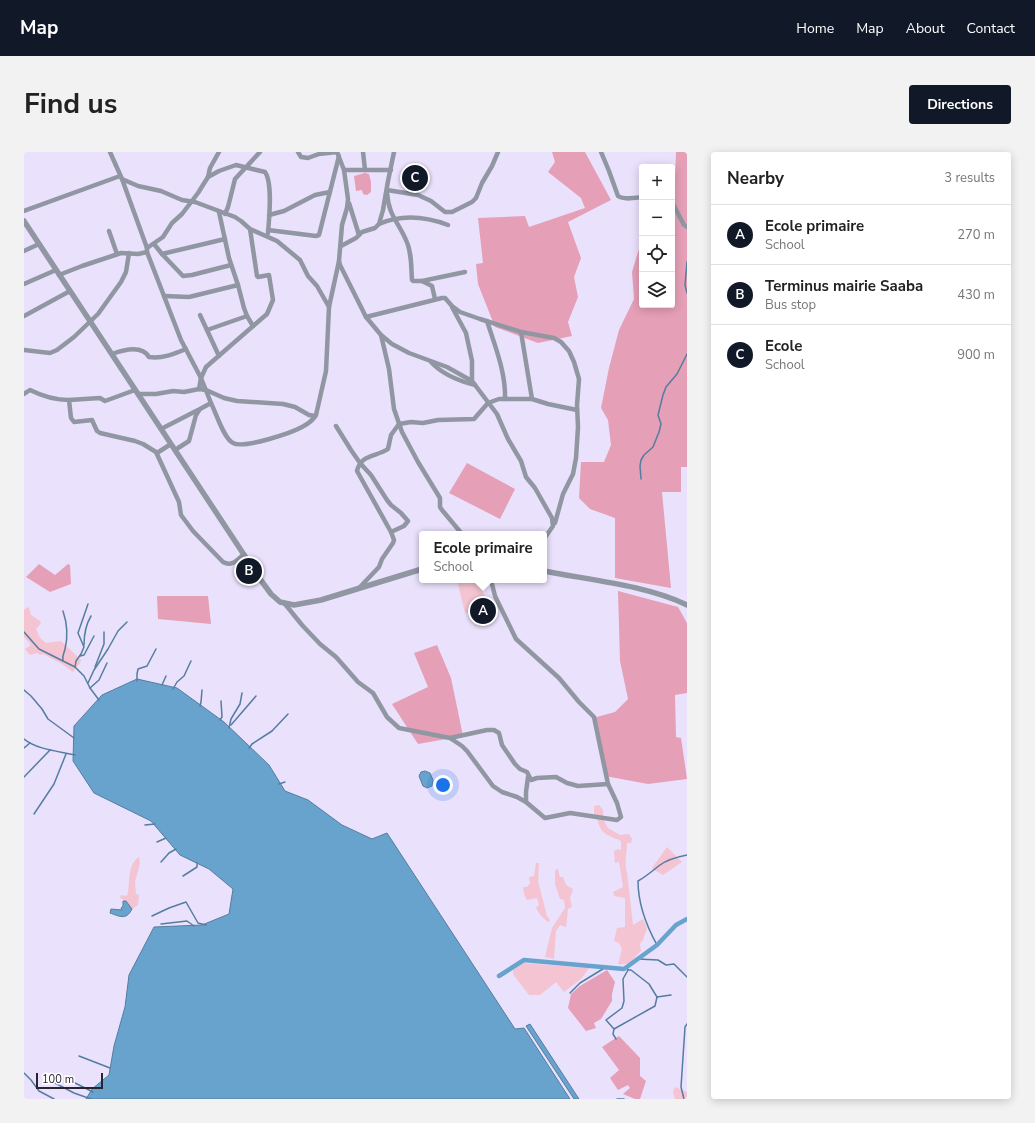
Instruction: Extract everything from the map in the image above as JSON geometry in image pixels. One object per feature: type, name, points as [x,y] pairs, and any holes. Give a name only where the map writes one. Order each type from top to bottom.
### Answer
[{"type":"street","points":[[111,152],[164,296],[186,349],[201,378],[225,433],[230,441],[238,445],[258,442],[302,427],[313,420],[315,416],[326,371],[329,307],[339,260],[342,225],[348,199]]},
{"type":"street","points":[[24,284],[117,254],[138,254],[147,250],[163,237],[172,223],[182,214],[198,193],[208,177],[210,168],[219,152]]},
{"type":"street","points":[[225,214],[233,183],[245,167],[260,152]]},
{"type":"street","points":[[298,152],[301,157],[304,158],[319,154],[338,153]]},
{"type":"street","points":[[364,152],[365,170]]},
{"type":"street","points":[[379,224],[387,192],[394,152]]},
{"type":"street","points":[[387,192],[418,195],[431,201],[445,212],[452,212],[472,202],[476,198],[498,152]]},
{"type":"street","points":[[601,152],[618,196],[620,198],[639,197]]},
{"type":"street","points":[[338,153],[344,170],[348,199],[359,235]]},
{"type":"street","points":[[268,230],[318,236],[330,192],[338,153]]},
{"type":"street","points":[[208,177],[233,165],[240,165],[265,172],[267,175],[269,194],[267,237]]},
{"type":"street","points":[[344,170],[391,170]]},
{"type":"street","points":[[24,211],[121,177],[138,186],[161,191],[182,200],[194,202],[239,219],[250,229],[277,241],[300,260],[308,276],[317,286],[329,307]]},
{"type":"street","points":[[269,215],[284,211],[316,195],[330,192]]},
{"type":"street","points":[[387,192],[389,211],[409,248],[412,280],[422,281],[465,272]]},
{"type":"street","points":[[675,208],[687,227]]},
{"type":"street","points":[[219,212],[226,248],[247,316],[254,326]]},
{"type":"street","points":[[341,246],[356,238],[362,232],[375,228],[379,224],[393,218],[429,218],[448,225]]},
{"type":"street","points":[[24,221],[265,587],[276,599],[284,604],[320,644],[336,657],[358,682],[373,693],[387,717],[396,726],[402,729],[450,738],[487,730],[497,731],[500,735],[502,745],[515,764],[520,769],[527,772],[529,782],[526,802]]},
{"type":"street","points":[[199,389],[201,378],[206,367],[265,317],[273,300],[269,275],[257,276],[250,229]]},
{"type":"street","points":[[109,231],[117,254]]},
{"type":"street","points":[[162,254],[225,239]]},
{"type":"street","points":[[24,251],[39,244]]},
{"type":"street","points":[[154,244],[183,276],[232,265]]},
{"type":"street","points":[[24,350],[50,353],[55,352],[69,342],[98,314],[124,277],[129,253]]},
{"type":"street","points":[[339,260],[340,265],[366,317],[381,335],[392,344],[409,353],[454,370],[473,383],[497,414],[508,438],[522,461],[526,477],[544,503],[554,524]]},
{"type":"street","points":[[422,281],[432,286],[435,299]]},
{"type":"street","points":[[164,296],[189,297],[238,285]]},
{"type":"street","points":[[24,316],[70,291]]},
{"type":"street","points":[[366,317],[435,299],[445,298],[452,306],[466,333],[472,361],[473,383]]},
{"type":"street","points":[[452,306],[465,314],[521,332],[554,338],[561,342],[569,351],[574,362],[579,380],[578,427],[574,474],[563,494],[552,530],[547,536]]},
{"type":"street","points":[[200,315],[219,356]]},
{"type":"street","points":[[207,330],[247,316]]},
{"type":"street","points":[[487,321],[505,385],[505,399]]},
{"type":"street","points":[[521,332],[532,399]]},
{"type":"street","points":[[381,335],[389,369],[394,409],[399,424],[408,444],[434,490],[440,497],[442,510],[460,531]]},
{"type":"street","points":[[112,354],[125,350],[140,350],[145,351],[149,357],[154,358],[173,354],[186,349]]},
{"type":"street","points":[[24,394],[30,390],[37,394],[54,398],[69,400],[100,398],[106,401],[137,392],[156,394],[173,391],[184,392],[199,389],[231,399],[283,404],[295,407],[309,415],[315,416]]},
{"type":"street","points":[[360,587],[379,567],[382,559],[394,540],[391,532],[357,473],[360,463],[368,457],[387,450],[391,435],[399,424],[411,422],[423,423],[438,420],[474,419],[488,403],[494,400],[505,399],[532,399],[578,410]]},
{"type":"street","points":[[69,400],[71,418],[74,422],[92,420],[97,431],[100,433],[142,444],[157,453],[178,502],[181,515],[192,531],[223,562],[228,565],[231,564],[244,554]]},
{"type":"street","points":[[161,429],[211,403]]},
{"type":"street","points":[[175,450],[189,441],[195,416],[200,409]]},
{"type":"street","points":[[336,426],[360,463],[371,475],[391,505],[407,519],[407,524],[391,532]]},
{"type":"street","points":[[157,453],[171,444]]},
{"type":"street","points":[[284,604],[294,605],[310,602],[419,570]]},
{"type":"street","points":[[547,573],[640,590],[668,597],[687,605]]},
{"type":"street","points":[[450,738],[467,751],[493,786],[502,792],[520,798],[545,818],[570,812],[618,820],[621,816],[608,784],[594,717],[559,678],[516,639],[495,596],[492,583]]},
{"type":"street","points":[[529,782],[537,778],[556,777],[567,783],[578,786],[608,784]]},
{"type":"street","points":[[520,798],[526,794]]},
{"type":"shaded area","points":[[552,152],[585,152],[611,200],[568,222],[581,258],[574,277],[578,297],[568,322],[572,336],[538,343],[495,327],[478,284],[476,264],[483,263],[478,218],[525,216],[529,227],[585,208],[581,198],[548,172],[555,162]]},
{"type":"shaded area","points":[[676,152],[687,152],[687,467],[681,467],[681,492],[662,492],[671,588],[615,578],[615,518],[590,509],[579,498],[581,462],[604,462],[611,445],[608,420],[601,408],[619,330],[634,299],[632,272],[639,249],[639,308],[675,308]]},
{"type":"shaded area","points":[[365,173],[369,174],[371,182],[371,192],[367,195],[363,194],[362,190],[356,191],[354,176]]},
{"type":"shaded area","points":[[467,463],[515,489],[500,519],[449,493]]},
{"type":"shaded area","points":[[39,564],[55,575],[68,564],[70,565],[71,584],[50,592],[26,577]]},
{"type":"shaded area","points":[[458,583],[481,583],[487,607],[465,613]]},
{"type":"shaded area","points":[[618,591],[678,607],[687,623],[687,693],[675,695],[676,737],[681,738],[687,779],[648,784],[605,776],[593,718],[615,712],[628,699],[620,661]]},
{"type":"shaded area","points":[[157,596],[208,596],[211,624],[158,619]]},
{"type":"shaded area","points":[[27,607],[29,608],[31,615],[41,623],[36,629],[40,638],[46,643],[61,641],[81,660],[73,672],[62,664],[43,654],[40,655],[37,653],[30,655],[25,649],[31,645],[24,637],[24,610]]},
{"type":"shaded area","points":[[437,645],[451,678],[463,736],[418,744],[392,704],[428,687],[414,653]]},
{"type":"shaded area","points":[[599,805],[603,810],[603,819],[608,828],[620,835],[629,834],[632,839],[631,843],[627,843],[626,868],[633,925],[643,919],[647,928],[640,944],[641,951],[626,964],[618,964],[622,949],[619,943],[614,941],[617,928],[625,927],[625,898],[614,896],[613,892],[623,887],[619,862],[615,863],[614,851],[618,849],[621,850],[621,841],[607,835],[602,831],[594,814],[594,806]]},
{"type":"shaded area","points":[[667,847],[682,862],[663,875],[652,868]]},
{"type":"shaded area","points":[[139,857],[140,863],[135,882],[136,894],[139,895],[138,905],[132,909],[126,901],[120,898],[121,895],[127,896],[132,865]]},
{"type":"shaded area","points":[[536,863],[539,863],[538,881],[547,916],[550,920],[548,922],[541,916],[536,908],[539,905],[537,898],[527,900],[524,894],[523,887],[527,887],[530,883],[529,877],[534,876]]},
{"type":"shaded area","points":[[558,869],[560,877],[563,877],[566,885],[573,889],[570,898],[572,907],[568,909],[566,927],[560,925],[556,931],[554,959],[545,957],[552,928],[565,908],[564,900],[560,899],[555,884],[555,870]]},
{"type":"shaded area","points":[[524,963],[589,968],[581,979],[564,992],[556,982],[540,995],[529,995],[513,974],[513,970]]},
{"type":"shaded area","points":[[607,970],[615,982],[612,1001],[601,1019],[594,1023],[596,1028],[586,1031],[568,1008],[571,994],[580,986]]},
{"type":"shaded area","points":[[619,1036],[640,1058],[640,1076],[646,1081],[640,1099],[635,1099],[623,1094],[630,1088],[628,1085],[618,1090],[610,1078],[619,1070],[602,1047]]},
{"type":"shaded area","points":[[675,1087],[687,1092],[687,1099],[675,1099],[673,1092]]},
{"type":"water","points":[[137,679],[177,688],[224,722],[269,765],[285,791],[308,800],[342,825],[372,839],[387,833],[515,1029],[524,1028],[570,1099],[86,1099],[92,1089],[109,1075],[114,1046],[125,1007],[129,975],[154,927],[202,925],[229,914],[233,889],[209,869],[180,855],[151,821],[94,793],[73,761],[74,726],[102,695]]},
{"type":"water","points":[[425,771],[430,773],[433,780],[432,786],[427,788],[423,786],[419,776],[421,772]]},
{"type":"water","points":[[123,901],[126,901],[132,909],[130,913],[122,917],[110,913],[111,909],[122,910],[121,908],[123,906]]},
{"type":"water","points":[[530,1024],[579,1099],[574,1099],[526,1026]]},
{"type":"waterway","points":[[687,262],[685,285],[687,293]]},
{"type":"waterway","points":[[641,479],[641,460],[653,447],[659,432],[661,424],[658,415],[663,395],[666,387],[677,374],[687,354]]},
{"type":"waterway","points":[[75,667],[76,661],[84,647],[78,633],[88,604]]},
{"type":"waterway","points":[[63,611],[67,635],[63,661]]},
{"type":"waterway","points":[[84,645],[85,630],[91,616]]},
{"type":"waterway","points":[[88,683],[94,670],[118,631],[127,622]]},
{"type":"waterway","points":[[24,632],[39,649],[75,667],[84,676],[90,688],[99,700]]},
{"type":"waterway","points":[[95,667],[104,644],[104,632]]},
{"type":"waterway","points":[[80,656],[84,655],[94,636]]},
{"type":"waterway","points":[[137,681],[138,669],[147,666],[156,649]]},
{"type":"waterway","points":[[173,689],[177,682],[184,676],[191,661]]},
{"type":"waterway","points":[[90,688],[99,680],[107,663]]},
{"type":"waterway","points":[[162,685],[166,676]]},
{"type":"waterway","points":[[24,690],[42,709],[48,719],[74,738]]},
{"type":"waterway","points":[[200,706],[202,690]]},
{"type":"waterway","points":[[229,728],[231,719],[240,704],[242,693]]},
{"type":"waterway","points":[[231,725],[256,696]]},
{"type":"waterway","points":[[220,720],[222,717],[221,701]]},
{"type":"waterway","points":[[249,748],[252,744],[272,731],[288,714]]},
{"type":"waterway","points":[[24,739],[35,746],[75,755]]},
{"type":"waterway","points":[[24,748],[30,743]]},
{"type":"waterway","points":[[24,777],[50,750]]},
{"type":"waterway","points":[[34,814],[54,784],[66,754]]},
{"type":"waterway","points":[[279,784],[285,782]]},
{"type":"waterway","points":[[145,825],[155,824]]},
{"type":"waterway","points":[[157,842],[166,838]]},
{"type":"waterway","points":[[161,862],[169,853],[176,849]]},
{"type":"waterway","points":[[657,945],[643,914],[639,898],[638,881],[666,861],[687,855]]},
{"type":"waterway","points":[[183,876],[197,867],[197,863]]},
{"type":"waterway","points":[[152,916],[186,902],[198,923],[206,925]]},
{"type":"waterway","points":[[499,976],[524,960],[624,969],[657,945],[676,925],[687,919]]},
{"type":"waterway","points":[[161,924],[187,921],[194,926]]},
{"type":"waterway","points":[[638,959],[658,960],[666,965],[674,964],[687,977]]},
{"type":"waterway","points":[[570,993],[580,983],[606,967]]},
{"type":"waterway","points":[[627,967],[628,970],[623,979],[624,1001],[622,1008],[606,1020],[614,1029],[655,1006],[657,997],[671,995]]},
{"type":"waterway","points":[[628,970],[631,970],[649,984],[657,997]]},
{"type":"waterway","points":[[684,1099],[681,1087],[685,1027],[687,1024]]},
{"type":"waterway","points":[[614,1029],[613,1034],[616,1039]]},
{"type":"waterway","points":[[79,1056],[110,1068]]},
{"type":"waterway","points":[[24,1073],[39,1091],[54,1099]]},
{"type":"waterway","points":[[69,1080],[93,1092]]},
{"type":"waterway","points":[[55,1083],[74,1093],[91,1099]]},
{"type":"waterway","points":[[617,1099],[624,1099]]},
{"type":"place","name":"Ecole","points":[[415,178]]},
{"type":"place","name":"Terminus mairie Saaba","points":[[249,571]]},
{"type":"place","name":"Ecole primaire","points":[[483,611]]}]
